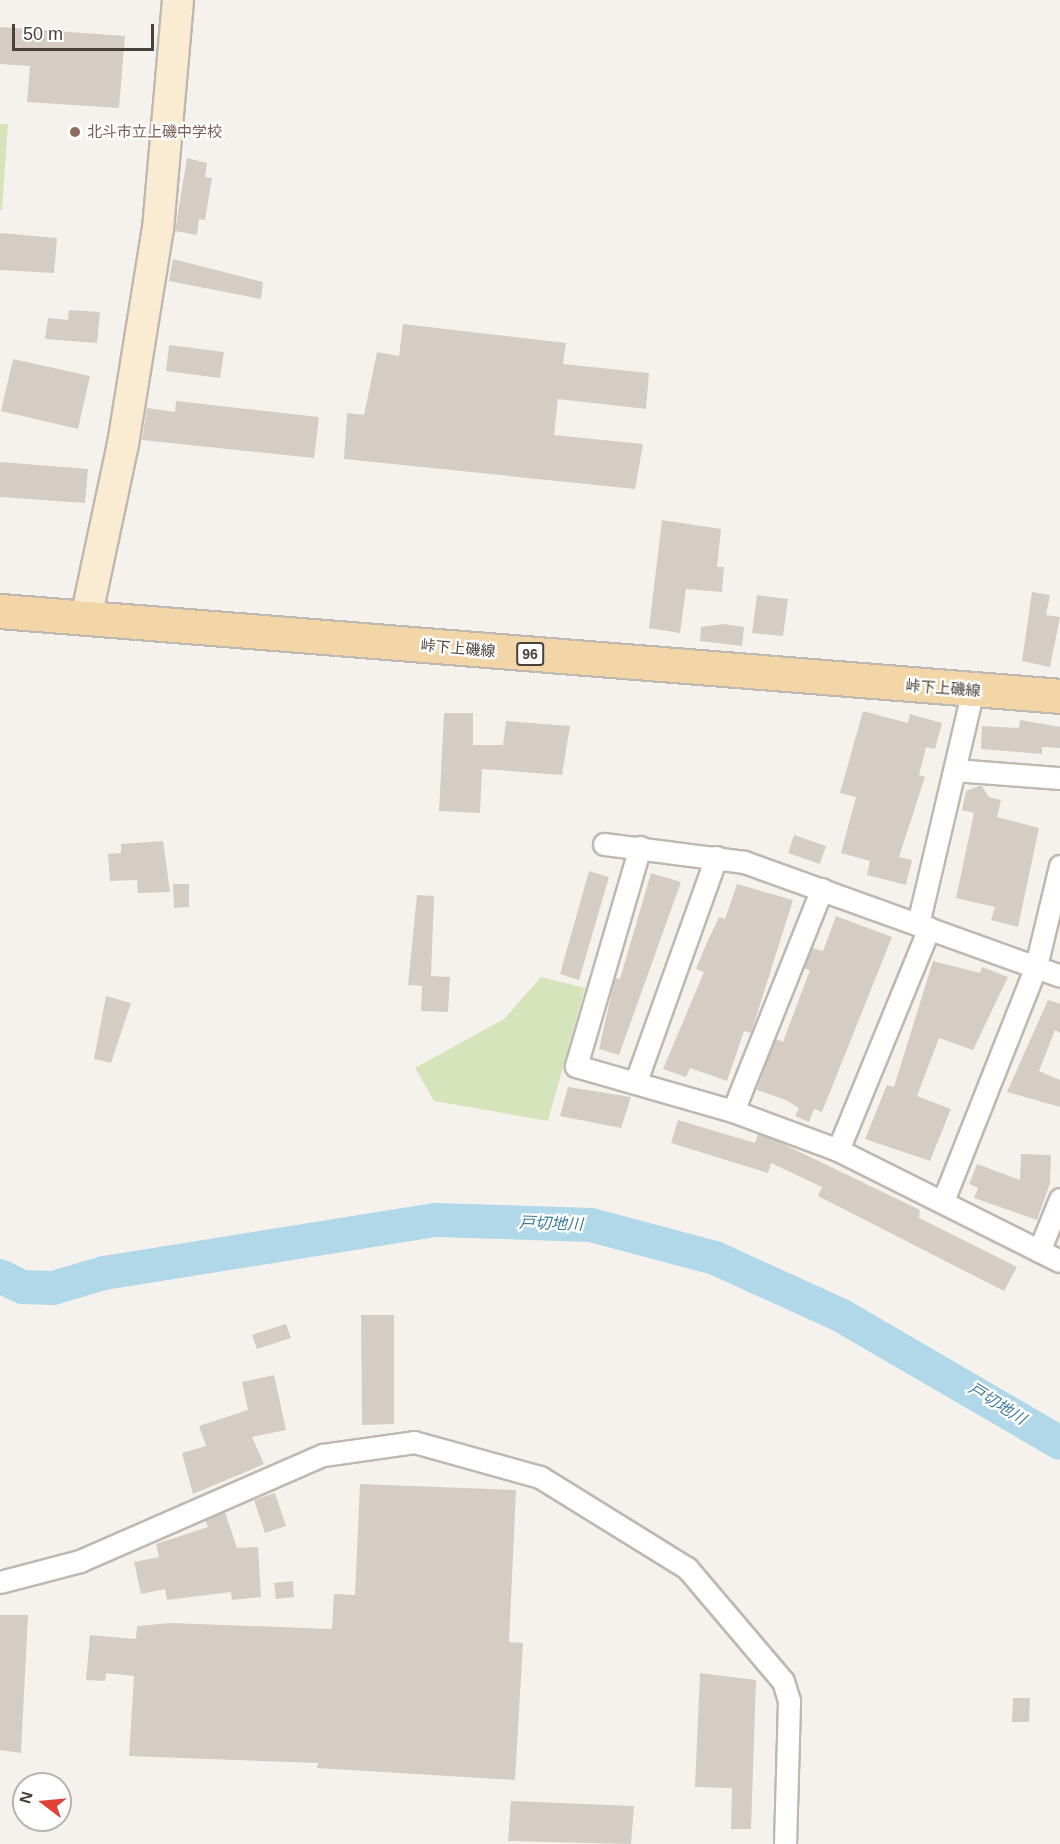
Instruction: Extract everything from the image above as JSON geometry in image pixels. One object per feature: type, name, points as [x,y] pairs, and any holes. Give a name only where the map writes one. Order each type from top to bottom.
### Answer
[{"type":"main road","name":"峠下上磯線","points":[[0,611],[1060,696]]},
{"type":"street","points":[[86,618],[123,444],[158,229],[178,0]]},
{"type":"street","points":[[838,1150],[923,926],[973,690]]},
{"type":"street","points":[[955,770],[1060,778]]},
{"type":"street","points":[[604,844],[716,857],[822,889],[1060,976]]},
{"type":"street","points":[[640,847],[576,1066],[733,1111],[838,1150],[1060,1261]]},
{"type":"street","points":[[636,1082],[716,857]]},
{"type":"street","points":[[943,1201],[1036,966],[1060,866]]},
{"type":"street","points":[[733,1111],[822,889]]},
{"type":"street","points":[[1039,1251],[1060,1199]]},
{"type":"street","points":[[0,1582],[80,1561],[323,1455],[414,1442],[540,1477],[687,1568],[783,1681],[789,1701],[785,1844]]},
{"type":"green space","points":[[0,124],[8,124],[2,210],[0,210]]},
{"type":"green space","points":[[541,977],[585,988],[548,1121],[434,1101],[415,1068],[504,1019]]},
{"type":"building","points":[[0,27],[125,36],[119,108],[27,102],[30,66],[0,64]]},
{"type":"building","points":[[187,158],[207,163],[205,177],[212,178],[205,220],[199,219],[197,235],[175,231]]},
{"type":"building","points":[[0,233],[57,238],[54,273],[0,270]]},
{"type":"building","points":[[173,259],[263,282],[261,299],[169,281]]},
{"type":"building","points":[[69,310],[100,312],[97,343],[45,339],[48,318],[68,320]]},
{"type":"building","points":[[403,324],[566,343],[563,364],[649,373],[646,409],[558,399],[554,435],[643,444],[635,489],[344,459],[347,413],[364,415],[377,352],[399,356]]},
{"type":"building","points":[[169,345],[224,352],[220,378],[166,371]]},
{"type":"building","points":[[13,359],[90,376],[78,429],[1,411]]},
{"type":"building","points":[[176,401],[319,417],[314,458],[142,440],[147,408],[175,412]]},
{"type":"building","points":[[0,462],[88,469],[85,503],[0,497]]},
{"type":"building","points":[[662,520],[721,529],[717,567],[724,567],[722,592],[686,589],[680,633],[649,628]]},
{"type":"building","points":[[1032,592],[1050,595],[1046,615],[1060,617],[1050,667],[1022,661]]},
{"type":"building","points":[[757,595],[788,599],[783,636],[752,633]]},
{"type":"building","points":[[723,624],[744,627],[742,646],[700,641],[701,627]]},
{"type":"building","points":[[863,711],[908,723],[910,714],[942,723],[935,749],[926,747],[919,775],[925,777],[899,857],[912,860],[906,885],[867,875],[870,861],[841,853],[856,797],[840,793]]},
{"type":"building","points":[[444,713],[473,713],[473,745],[503,745],[506,721],[570,726],[562,775],[482,769],[480,813],[439,811]]},
{"type":"building","points":[[1020,720],[1060,727],[1060,748],[1042,747],[1042,754],[981,749],[982,726],[1019,728]]},
{"type":"building","points":[[981,785],[989,797],[1001,800],[997,817],[1039,828],[1018,927],[991,920],[995,907],[956,898],[974,813],[962,810],[966,791]]},
{"type":"building","points":[[794,835],[826,846],[820,864],[788,853]]},
{"type":"building","points":[[163,841],[170,892],[138,893],[137,880],[110,881],[108,854],[121,853],[121,844]]},
{"type":"building","points":[[589,871],[609,877],[579,980],[560,974]]},
{"type":"building","points":[[651,873],[681,882],[619,1055],[599,1049],[615,978],[620,979]]},
{"type":"building","points":[[173,884],[189,884],[189,907],[174,908]]},
{"type":"building","points":[[737,884],[793,900],[751,1033],[744,1031],[727,1081],[690,1068],[686,1077],[663,1069],[704,972],[696,969],[719,917],[725,919]]},
{"type":"building","points":[[417,895],[434,896],[431,976],[450,977],[448,1012],[421,1011],[422,986],[408,985]]},
{"type":"building","points":[[836,916],[892,937],[822,1112],[814,1109],[809,1122],[795,1116],[799,1108],[786,1100],[757,1090],[775,1039],[783,1042],[810,970],[804,968],[812,948],[823,951]]},
{"type":"building","points":[[933,961],[980,973],[982,967],[1008,977],[973,1050],[939,1038],[917,1096],[951,1109],[930,1161],[865,1139],[887,1085],[894,1087]]},
{"type":"building","points":[[106,996],[131,1003],[111,1063],[94,1059]]},
{"type":"building","points":[[1048,1000],[1060,1004],[1060,1033],[1055,1030],[1039,1071],[1060,1080],[1060,1107],[1007,1092]]},
{"type":"building","points":[[568,1087],[631,1097],[621,1128],[560,1116]]},
{"type":"building","points":[[678,1120],[755,1143],[758,1134],[777,1141],[920,1210],[919,1218],[1017,1267],[1004,1291],[818,1196],[822,1187],[771,1163],[768,1173],[671,1143]]},
{"type":"building","points":[[1021,1154],[1051,1155],[1050,1183],[1037,1220],[974,1198],[978,1188],[969,1184],[977,1164],[1020,1180]]},
{"type":"building","points":[[361,1315],[394,1315],[394,1424],[362,1425]]},
{"type":"building","points":[[286,1324],[291,1338],[257,1349],[252,1335]]},
{"type":"building","points":[[274,1375],[286,1430],[252,1437],[264,1464],[193,1494],[182,1453],[206,1446],[199,1426],[248,1410],[242,1382]]},
{"type":"building","points":[[360,1484],[516,1490],[509,1642],[523,1643],[515,1780],[317,1768],[318,1763],[129,1756],[134,1676],[106,1673],[105,1681],[86,1680],[90,1635],[136,1639],[137,1626],[171,1623],[332,1629],[334,1594],[355,1595]]},
{"type":"building","points":[[275,1493],[286,1526],[265,1533],[254,1500]]},
{"type":"building","points":[[225,1512],[237,1548],[258,1547],[261,1597],[232,1600],[231,1592],[167,1600],[165,1589],[141,1594],[134,1562],[159,1557],[156,1544],[208,1527],[205,1520]]},
{"type":"building","points":[[293,1581],[294,1597],[276,1599],[274,1583]]},
{"type":"building","points":[[0,1615],[28,1615],[21,1753],[0,1750]]},
{"type":"building","points":[[700,1673],[756,1680],[751,1829],[731,1829],[732,1788],[695,1787]]},
{"type":"building","points":[[1013,1698],[1030,1698],[1029,1722],[1012,1722]]},
{"type":"building","points":[[511,1801],[634,1806],[631,1844],[508,1841]]},
{"type":"waterway","name":"戸切地川","points":[[0,1276],[23,1287],[53,1288],[104,1273],[435,1220],[591,1225],[715,1258],[842,1316],[1060,1443]]},
{"type":"place","name":"北斗市立上磯中学校","points":[[75,132]]}]
